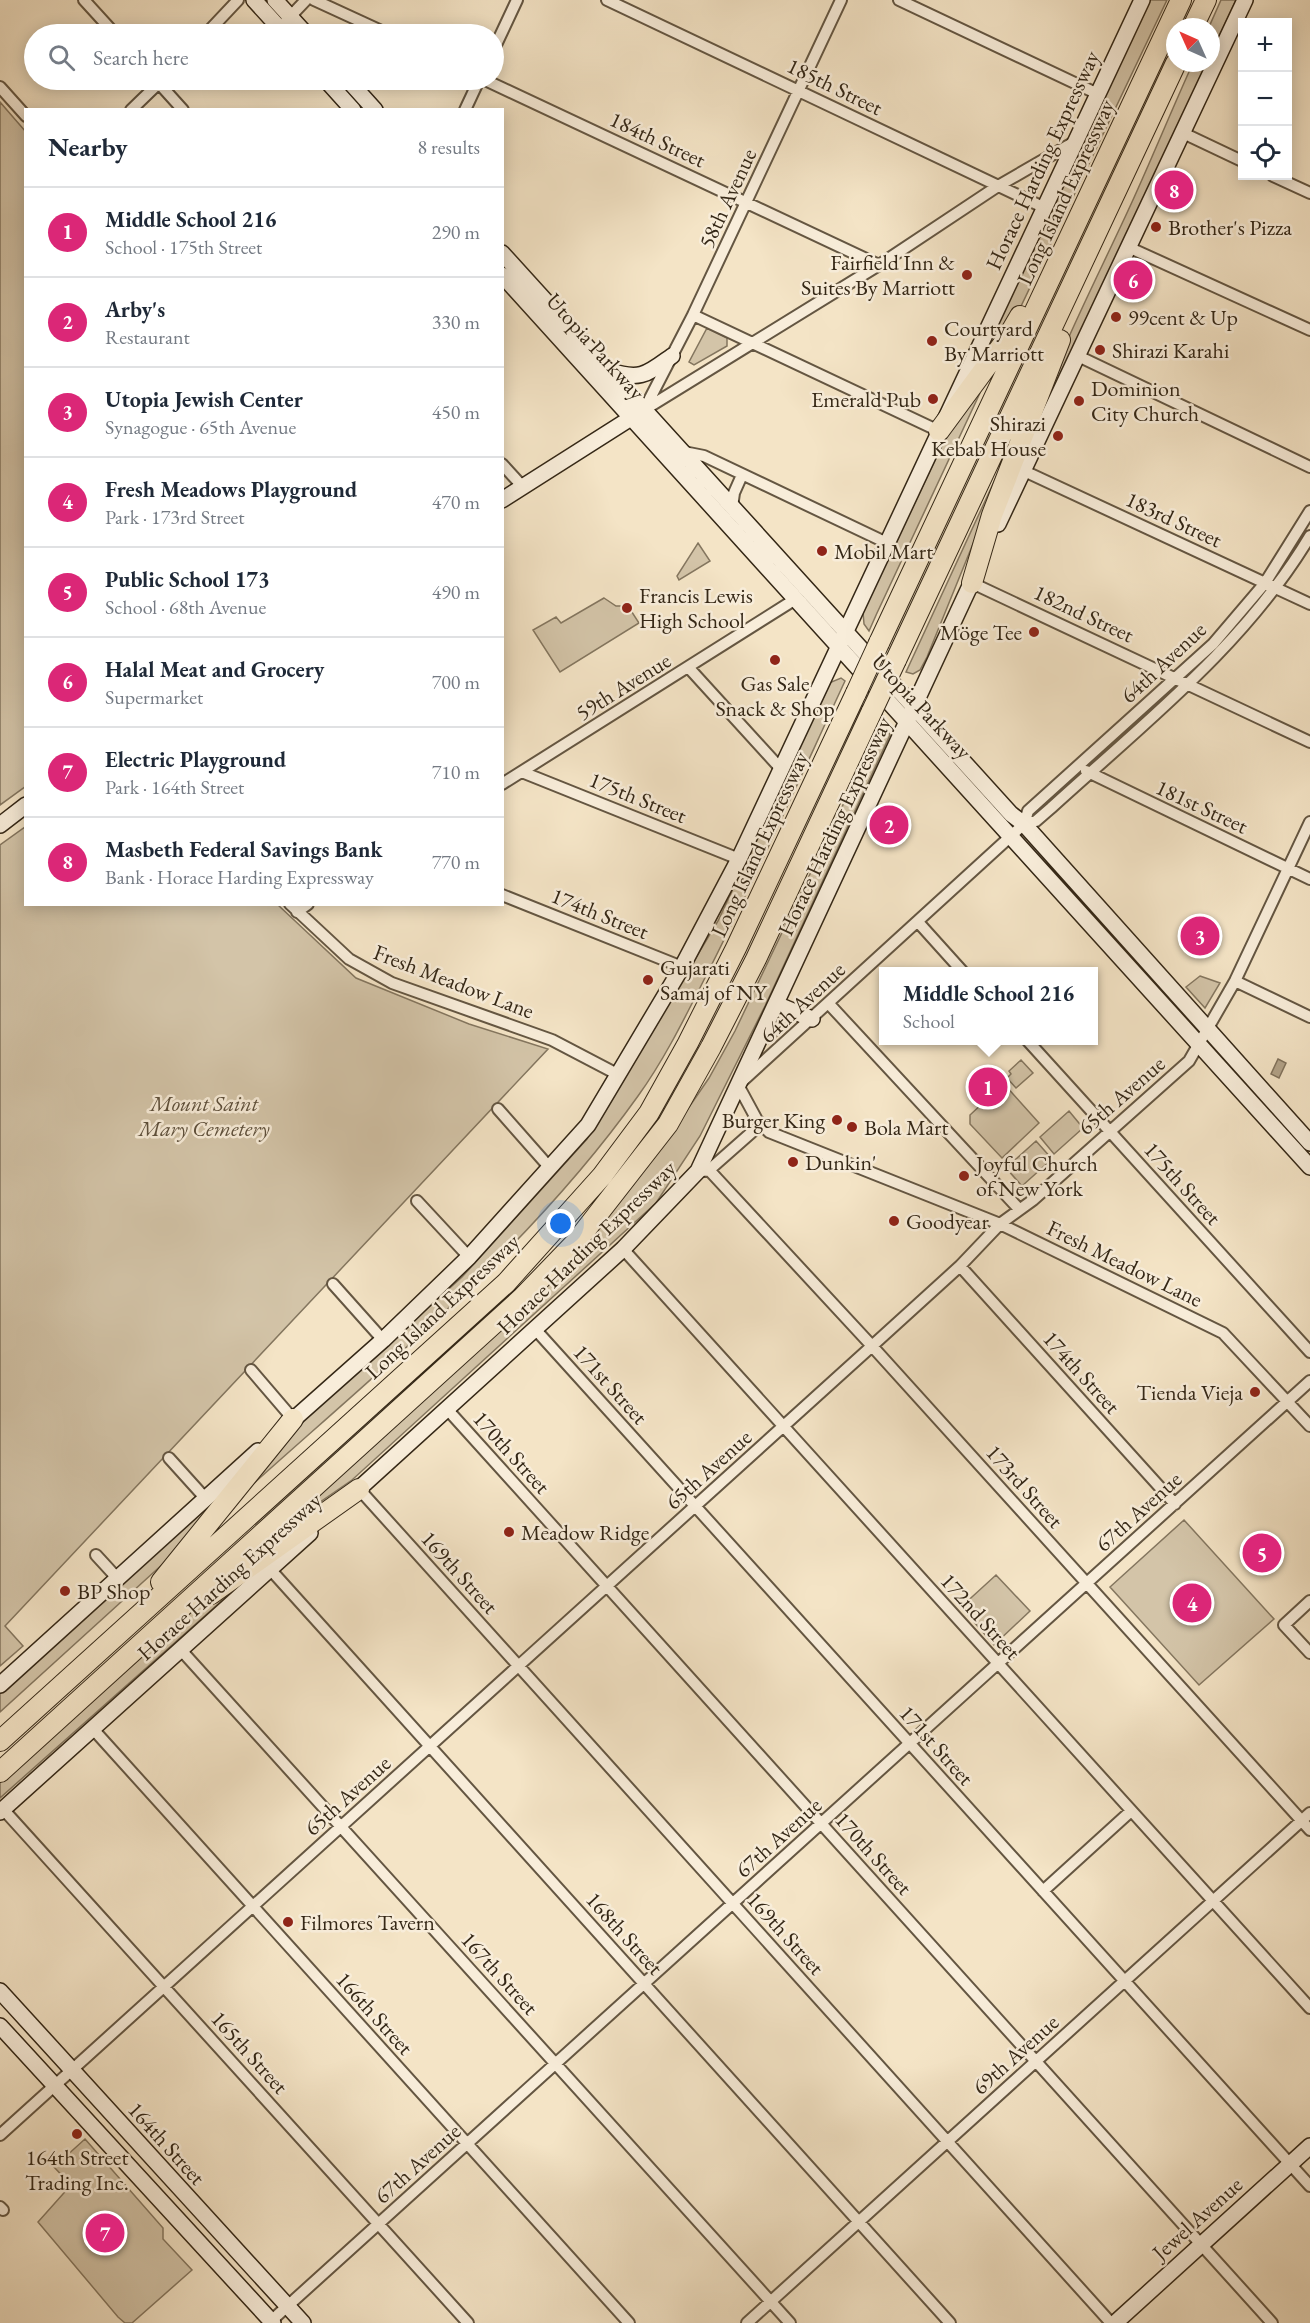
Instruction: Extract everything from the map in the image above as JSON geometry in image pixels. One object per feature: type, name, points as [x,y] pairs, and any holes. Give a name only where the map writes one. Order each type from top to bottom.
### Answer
[{"type":"highway","name":"Long Island Expressway","points":[[0,1741],[506,1283],[602,1176],[649,1113],[688,1043],[856,693],[1181,0]]},
{"type":"highway","points":[[1197,18],[1206,0]]},
{"type":"highway","name":"Long Island Expressway","points":[[0,1772],[522,1298],[576,1242],[621,1188],[668,1124],[711,1047],[872,711],[1172,72]]},
{"type":"highway","points":[[972,583],[992,515],[1118,186]]},
{"type":"highway","points":[[939,431],[1006,340],[1093,188]]},
{"type":"highway","points":[[120,1632],[293,1419]]},
{"type":"highway","points":[[138,1646],[359,1489]]},
{"type":"main road","points":[[254,0],[282,24]]},
{"type":"main road","points":[[275,0],[284,24]]},
{"type":"main road","name":"Horace Harding Expressway","points":[[0,1684],[383,1340],[469,1257],[588,1125],[682,967],[739,859],[1142,0]]},
{"type":"main road","name":"Horace Harding Expressway","points":[[1,1810],[93,1730],[623,1249],[703,1171],[738,1085],[972,583],[1022,470],[1245,0]]},
{"type":"main road","points":[[335,90],[351,108]]},
{"type":"main road","points":[[357,90],[373,108]]},
{"type":"main road","name":"Utopia Parkway","points":[[504,255],[608,370],[638,414],[684,452],[1011,814],[1024,824],[1310,1143]]},
{"type":"main road","name":"Utopia Parkway","points":[[504,277],[638,414],[794,600],[1310,1167]]},
{"type":"main road","points":[[608,370],[628,377],[638,377],[672,356]]},
{"type":"main road","points":[[504,499],[638,414]]},
{"type":"main road","points":[[0,825],[24,807]]},
{"type":"main road","points":[[776,1004],[812,1019]]},
{"type":"main road","name":"164th Street","points":[[0,1990],[303,2323]]},
{"type":"main road","name":"164th Street","points":[[0,2026],[272,2322]]},
{"type":"main road","name":"Jewel Avenue","points":[[1113,2323],[1310,2146]]},
{"type":"street","points":[[84,0],[106,24]]},
{"type":"street","points":[[215,24],[238,0]]},
{"type":"street","points":[[287,24],[306,0]]},
{"type":"street","points":[[314,0],[366,24]]},
{"type":"street","points":[[504,28],[517,0]]},
{"type":"street","name":"185th Street","points":[[607,0],[1044,208]]},
{"type":"street","name":"58th Avenue","points":[[638,414],[693,315],[841,0]]},
{"type":"street","points":[[899,0],[1098,94]]},
{"type":"street","points":[[0,87],[24,114]]},
{"type":"street","name":"184th Street","points":[[504,89],[879,265]]},
{"type":"street","points":[[133,108],[150,90]]},
{"type":"street","points":[[166,90],[181,108]]},
{"type":"street","points":[[466,108],[474,90]]},
{"type":"street","points":[[1183,133],[1238,159]]},
{"type":"street","points":[[638,414],[879,265],[998,186],[1076,140]]},
{"type":"street","points":[[1282,180],[1310,193]]},
{"type":"street","points":[[1128,247],[1310,330]]},
{"type":"street","points":[[693,315],[939,431]]},
{"type":"street","points":[[1078,356],[1310,467]]},
{"type":"street","points":[[684,452],[704,456],[887,543]]},
{"type":"street","points":[[504,466],[523,487]]},
{"type":"street","name":"183rd Street","points":[[1022,470],[1310,604]]},
{"type":"street","points":[[732,507],[734,493],[742,475]]},
{"type":"street","name":"64th Avenue","points":[[738,1085],[1011,837],[1024,824],[1028,811],[1213,644],[1271,585],[1310,511]]},
{"type":"street","name":"64th Avenue","points":[[1024,824],[1036,821],[1229,644],[1271,585],[1310,536]]},
{"type":"street","name":"182nd Street","points":[[972,583],[1310,741]]},
{"type":"street","name":"59th Avenue","points":[[504,783],[794,600]]},
{"type":"street","points":[[689,668],[781,769]]},
{"type":"street","name":"181st Street","points":[[1078,766],[1310,879]]},
{"type":"street","name":"175th Street","points":[[522,772],[739,859]]},
{"type":"street","name":"65th Avenue","points":[[0,2135],[872,1347],[960,1266],[1000,1224],[1033,1200],[1190,1061],[1235,981],[1310,822]]},
{"type":"street","name":"174th Street","points":[[504,896],[682,967]]},
{"type":"street","name":"Fresh Meadow Lane","points":[[294,908],[349,959],[392,982],[552,1040],[617,1074]]},
{"type":"street","points":[[918,922],[958,967]]},
{"type":"street","points":[[1235,981],[1310,1017]]},
{"type":"street","points":[[829,1004],[1019,1209]]},
{"type":"street","name":"175th Street","points":[[1031,1045],[1310,1352]]},
{"type":"street","points":[[703,1171],[760,1125],[738,1085]]},
{"type":"street","points":[[498,1109],[550,1168]]},
{"type":"street","name":"Fresh Meadow Lane","points":[[760,1125],[769,1132],[1000,1224],[1223,1333],[1310,1426]]},
{"type":"street","name":"173rd Street","points":[[703,1171],[872,1347],[1087,1584],[1306,1817],[1310,1830]]},
{"type":"street","points":[[417,1201],[469,1257]]},
{"type":"street","name":"172nd Street","points":[[623,1249],[1310,2008]]},
{"type":"street","name":"174th Street","points":[[960,1266],[1175,1504]]},
{"type":"street","points":[[333,1284],[383,1340]]},
{"type":"street","name":"171st Street","points":[[535,1329],[1310,2186]]},
{"type":"street","points":[[251,1370],[293,1419]]},
{"type":"street","name":"67th Avenue","points":[[272,2322],[1310,1381]]},
{"type":"street","name":"170th Street","points":[[447,1409],[1272,2323]]},
{"type":"street","points":[[169,1458],[206,1499]]},
{"type":"street","name":"169th Street","points":[[359,1489],[1113,2323]]},
{"type":"street","points":[[96,1555],[118,1579]]},
{"type":"street","name":"168th Street","points":[[270,1569],[950,2323]]},
{"type":"street","points":[[1310,1601],[1284,1624],[1310,1653]]},
{"type":"street","name":"167th Street","points":[[181,1650],[790,2323]]},
{"type":"street","name":"166th Street","points":[[93,1730],[629,2323]]},
{"type":"street","name":"165th Street","points":[[1,1810],[165,1986],[468,2323]]},
{"type":"street","points":[[1043,1891],[1131,1811]]},
{"type":"street","name":"69th Avenue","points":[[747,2323],[1306,1817]]},
{"type":"green space","points":[[1150,0],[1167,0],[1013,323],[973,377]]},
{"type":"green space","points":[[1221,0],[1236,0],[1220,35],[1220,18],[1213,18]]},
{"type":"green space","points":[[1189,72],[1203,72],[1027,446],[1049,383]]},
{"type":"green space","points":[[0,102],[24,130],[24,787],[0,805]]},
{"type":"green space","points":[[707,328],[727,338],[727,346],[694,365],[689,362]]},
{"type":"green space","points":[[980,393],[869,631],[864,624],[863,612],[944,441],[961,414]]},
{"type":"green space","points":[[998,473],[990,502],[927,657],[920,670],[913,674],[906,672]]},
{"type":"green space","points":[[698,543],[710,561],[679,580],[677,576]]},
{"type":"green space","points":[[604,598],[616,606],[628,606],[639,623],[560,672],[533,630],[556,617],[561,623]]},
{"type":"green space","points":[[841,678],[845,681],[728,931],[659,1065],[638,1096],[550,1205],[502,1256],[400,1353],[243,1493],[304,1419],[462,1277],[587,1139],[718,921],[829,683]]},
{"type":"green space","points":[[883,721],[890,735],[765,1006],[700,1136],[656,1203],[352,1480],[294,1520],[286,1521],[659,1151],[709,1078],[735,1031]]},
{"type":"green space","name":"Mount Saint Mary Cemetery","points":[[24,828],[24,906],[279,906],[356,978],[469,1024],[548,1049],[5,1626],[23,1646],[0,1666],[0,845]]},
{"type":"green space","points":[[1200,976],[1220,983],[1205,1008],[1186,987]]},
{"type":"green space","points":[[780,1019],[792,1023],[768,1044]]},
{"type":"green space","points":[[1021,1060],[1033,1073],[1016,1088],[1007,1078],[1011,1074],[1009,1071]]},
{"type":"green space","points":[[1005,1085],[1039,1123],[1002,1158],[970,1124],[970,1115],[1001,1086]]},
{"type":"green space","points":[[1069,1111],[1083,1128],[1054,1154],[1040,1137]]},
{"type":"green space","points":[[1036,1141],[1052,1159],[1022,1186],[1006,1168]]},
{"type":"green space","points":[[231,1485],[176,1552],[0,1712],[0,1694]]},
{"type":"green space","points":[[1184,1520],[1274,1619],[1199,1685],[1110,1587]]},
{"type":"green space","points":[[996,1575],[1030,1611],[994,1645],[961,1607]]},
{"type":"green space","points":[[235,1589],[0,1798],[0,1782],[152,1643],[205,1602]]},
{"type":"green space","points":[[85,2139],[163,2228],[163,2239],[192,2270],[132,2323],[125,2323],[118,2317],[38,2222],[71,2185],[54,2167]]},
{"type":"shaded area","points":[[1278,1059],[1286,1063],[1279,1078],[1271,1074]]},
{"type":"place","name":"Masbeth Federal Savings Bank","points":[[1174,190]]},
{"type":"place","name":"Brother's Pizza","points":[[1156,227]]},
{"type":"place","name":"Fairfield Inn & Suites By Marriott","points":[[967,275]]},
{"type":"place","name":"Halal Meat and Grocery","points":[[1133,280]]},
{"type":"place","name":"99cent & Up","points":[[1116,317]]},
{"type":"place","name":"Courtyard By Marriott","points":[[932,341]]},
{"type":"place","name":"Shirazi Karahi","points":[[1100,350]]},
{"type":"place","name":"Emerald Pub","points":[[933,399]]},
{"type":"place","name":"Dominion City Church","points":[[1079,401]]},
{"type":"place","name":"Shirazi Kebab House","points":[[1058,436]]},
{"type":"place","name":"Mobil Mart","points":[[822,551]]},
{"type":"place","name":"Francis Lewis High School","points":[[627,608]]},
{"type":"place","name":"Möge Tee","points":[[1034,632]]},
{"type":"place","name":"Gas Sale Snack & Shop","points":[[775,660]]},
{"type":"place","name":"Arby's","points":[[889,825]]},
{"type":"place","name":"Utopia Jewish Center","points":[[1200,936]]},
{"type":"place","name":"Gujarati Samaj of NY","points":[[648,980]]},
{"type":"place","name":"Middle School 216","points":[[988,1087]]},
{"type":"place","name":"Burger King","points":[[837,1120]]},
{"type":"place","name":"Bola Mart","points":[[852,1127]]},
{"type":"place","name":"Dunkin'","points":[[793,1162]]},
{"type":"place","name":"Joyful Church of New York","points":[[964,1176]]},
{"type":"place","name":"Goodyear","points":[[894,1221]]},
{"type":"place","name":"Tienda Vieja","points":[[1255,1392]]},
{"type":"place","name":"Meadow Ridge","points":[[509,1532]]},
{"type":"place","name":"Public School 173","points":[[1262,1553]]},
{"type":"place","name":"BP Shop","points":[[65,1591]]},
{"type":"place","name":"Fresh Meadows Playground","points":[[1192,1603]]},
{"type":"place","name":"Filmores Tavern","points":[[288,1922]]},
{"type":"place","name":"164th Street Trading Inc.","points":[[77,2134]]},
{"type":"place","name":"Electric Playground","points":[[105,2233]]}]
